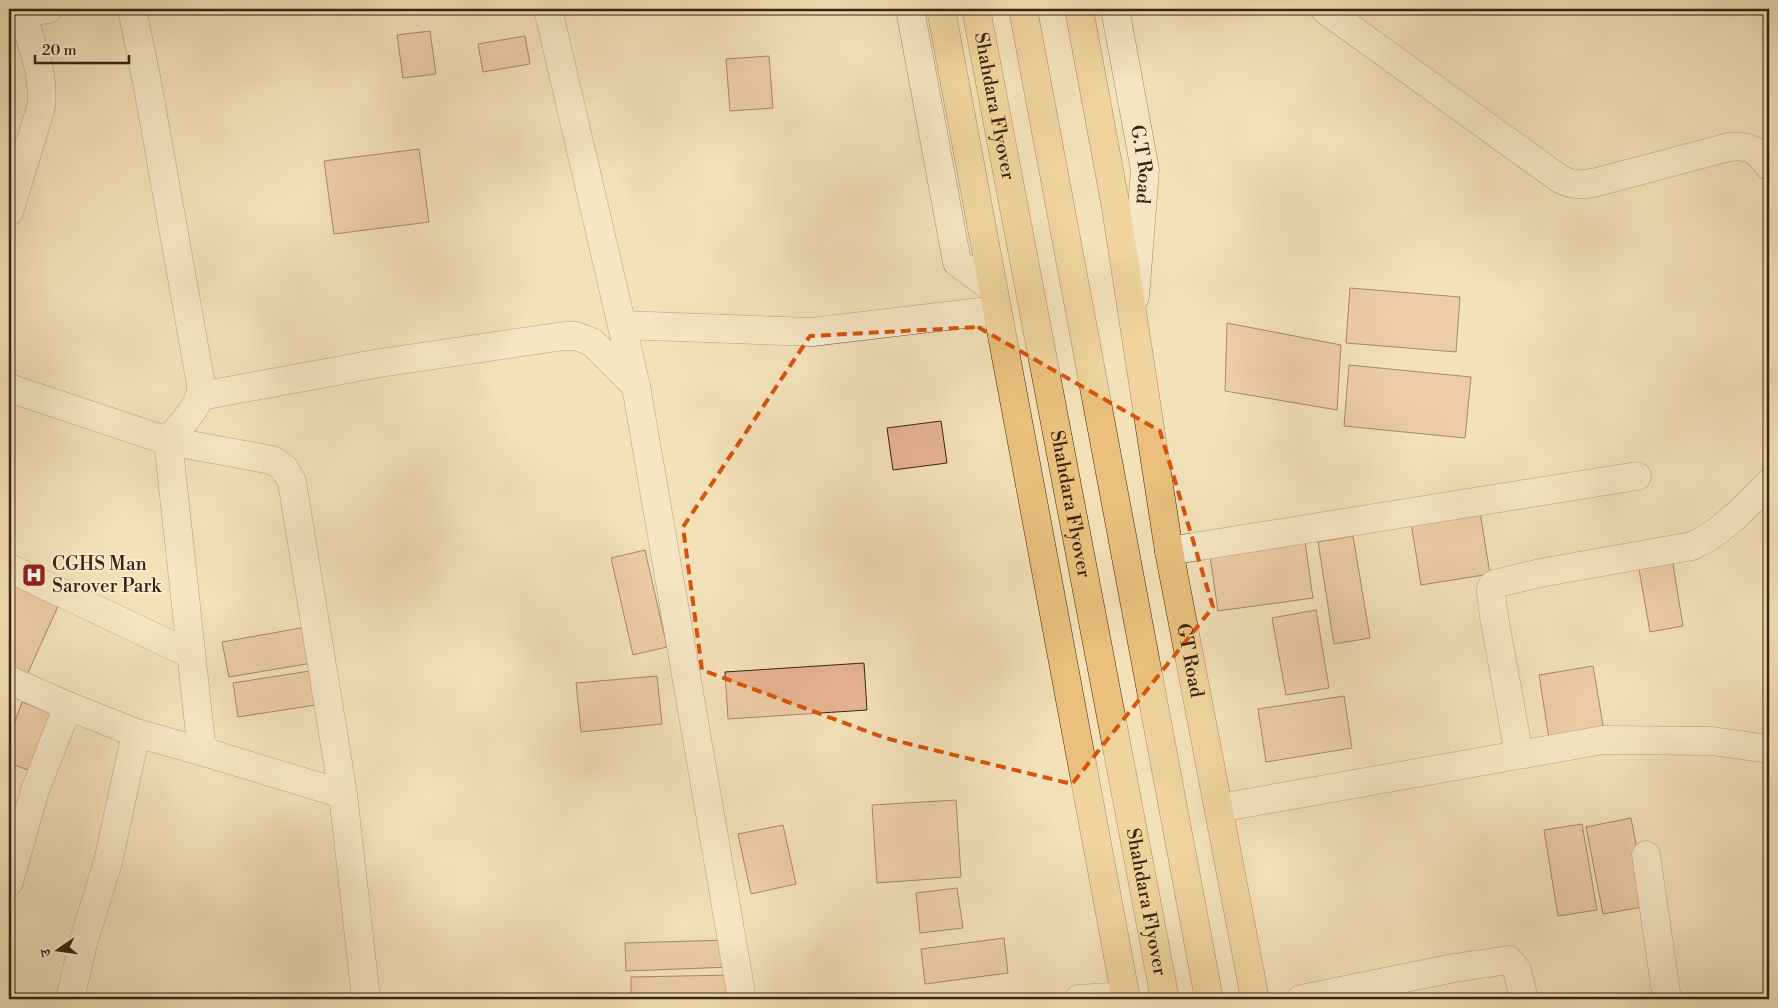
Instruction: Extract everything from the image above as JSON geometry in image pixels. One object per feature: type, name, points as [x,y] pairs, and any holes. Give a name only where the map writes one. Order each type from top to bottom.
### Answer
[{"type":"main road","name":"Shahdara Flyover","points":[[941,9],[1126,998]]},
{"type":"main road","name":"Shahdara Flyover","points":[[976,9],[1165,999]]},
{"type":"main road","points":[[1023,9],[1209,999]]},
{"type":"main road","points":[[1079,9],[1116,208],[1133,322]]},
{"type":"main road","name":"GT Road","points":[[1133,322],[1169,551],[1255,999]]},
{"type":"street","points":[[9,212],[41,107],[43,89],[40,70],[15,14],[48,9]]},
{"type":"street","points":[[132,9],[147,82],[201,385],[201,396],[168,441],[199,737],[205,750],[211,754]]},
{"type":"street","points":[[548,9],[636,386],[742,999]]},
{"type":"street","points":[[910,9],[957,262],[995,300]]},
{"type":"street","name":"G.T Road","points":[[1115,9],[1145,170],[1133,322]]},
{"type":"street","points":[[1324,9],[1560,179],[1570,184],[1583,185],[1597,182],[1729,146],[1751,148],[1759,153],[1769,166]]},
{"type":"street","points":[[622,325],[812,332],[995,300]]},
{"type":"street","points":[[201,396],[380,364],[564,336],[576,336],[592,342],[636,386]]},
{"type":"street","points":[[9,388],[168,441],[272,460],[284,468],[292,482],[343,794],[366,999]]},
{"type":"street","points":[[1169,551],[1637,476]]},
{"type":"street","points":[[1519,754],[1493,609],[1491,588],[1494,584],[1692,546],[1724,527],[1769,483]]},
{"type":"street","points":[[9,568],[190,654]]},
{"type":"street","points":[[9,680],[136,733],[343,794]]},
{"type":"street","points":[[9,882],[35,790],[68,706]]},
{"type":"street","points":[[70,999],[83,943],[108,862],[136,733]]},
{"type":"street","points":[[1219,808],[1603,740],[1712,741],[1769,749]]},
{"type":"street","points":[[1646,854],[1667,999]]},
{"type":"street","points":[[1301,999],[1454,968],[1509,960],[1516,970],[1524,999]]},
{"type":"street","points":[[1079,999],[1126,998]]},
{"type":"highlighted area","points":[[978,327],[1160,431],[1213,607],[1072,784],[885,738],[702,670],[683,527],[810,336]]},
{"type":"building","points":[[430,31],[436,74],[403,78],[397,35]]},
{"type":"building","points":[[525,36],[530,64],[483,72],[478,44]]},
{"type":"building","points":[[769,56],[773,108],[730,111],[726,59]]},
{"type":"building","points":[[419,149],[429,222],[334,234],[324,161]]},
{"type":"building","points":[[1350,288],[1460,297],[1456,352],[1346,343]]},
{"type":"building","points":[[1227,323],[1341,345],[1337,410],[1225,391]]},
{"type":"building","points":[[1349,365],[1471,377],[1465,438],[1344,426]]},
{"type":"building","points":[[941,421],[947,463],[893,470],[887,428]]},
{"type":"building","points":[[1480,512],[1490,574],[1421,585],[1411,523]]},
{"type":"building","points":[[1353,536],[1370,638],[1334,644],[1318,542]]},
{"type":"building","points":[[1305,542],[1313,598],[1218,611],[1210,556]]},
{"type":"building","points":[[645,550],[667,647],[633,655],[611,558]]},
{"type":"building","points":[[1671,552],[1683,626],[1650,632],[1637,558]]},
{"type":"building","points":[[9,582],[59,604],[26,677],[9,670]]},
{"type":"building","points":[[1316,610],[1329,688],[1286,695],[1272,618]]},
{"type":"building","points":[[312,626],[318,662],[229,677],[222,642]]},
{"type":"building","points":[[864,663],[867,710],[728,719],[725,672]]},
{"type":"building","points":[[1593,666],[1604,731],[1549,739],[1539,675]]},
{"type":"building","points":[[316,670],[322,704],[238,717],[233,683]]},
{"type":"building","points":[[657,676],[662,724],[581,732],[576,683]]},
{"type":"building","points":[[1344,696],[1352,748],[1266,762],[1258,709]]},
{"type":"building","points":[[22,702],[57,715],[36,773],[9,763],[9,738]]},
{"type":"building","points":[[956,800],[961,877],[877,883],[872,805]]},
{"type":"building","points":[[1631,818],[1648,906],[1603,914],[1586,827]]},
{"type":"building","points":[[1582,824],[1597,910],[1558,916],[1544,830]]},
{"type":"building","points":[[783,825],[796,884],[751,894],[738,834]]},
{"type":"building","points":[[957,888],[963,928],[920,933],[916,893]]},
{"type":"building","points":[[1004,938],[1008,973],[925,984],[921,949]]},
{"type":"building","points":[[729,940],[731,967],[626,971],[625,943]]},
{"type":"building","points":[[731,975],[732,999],[631,999],[631,977]]},
{"type":"place","name":"CGHS Man Sarover Park","points":[[34,575]]}]
